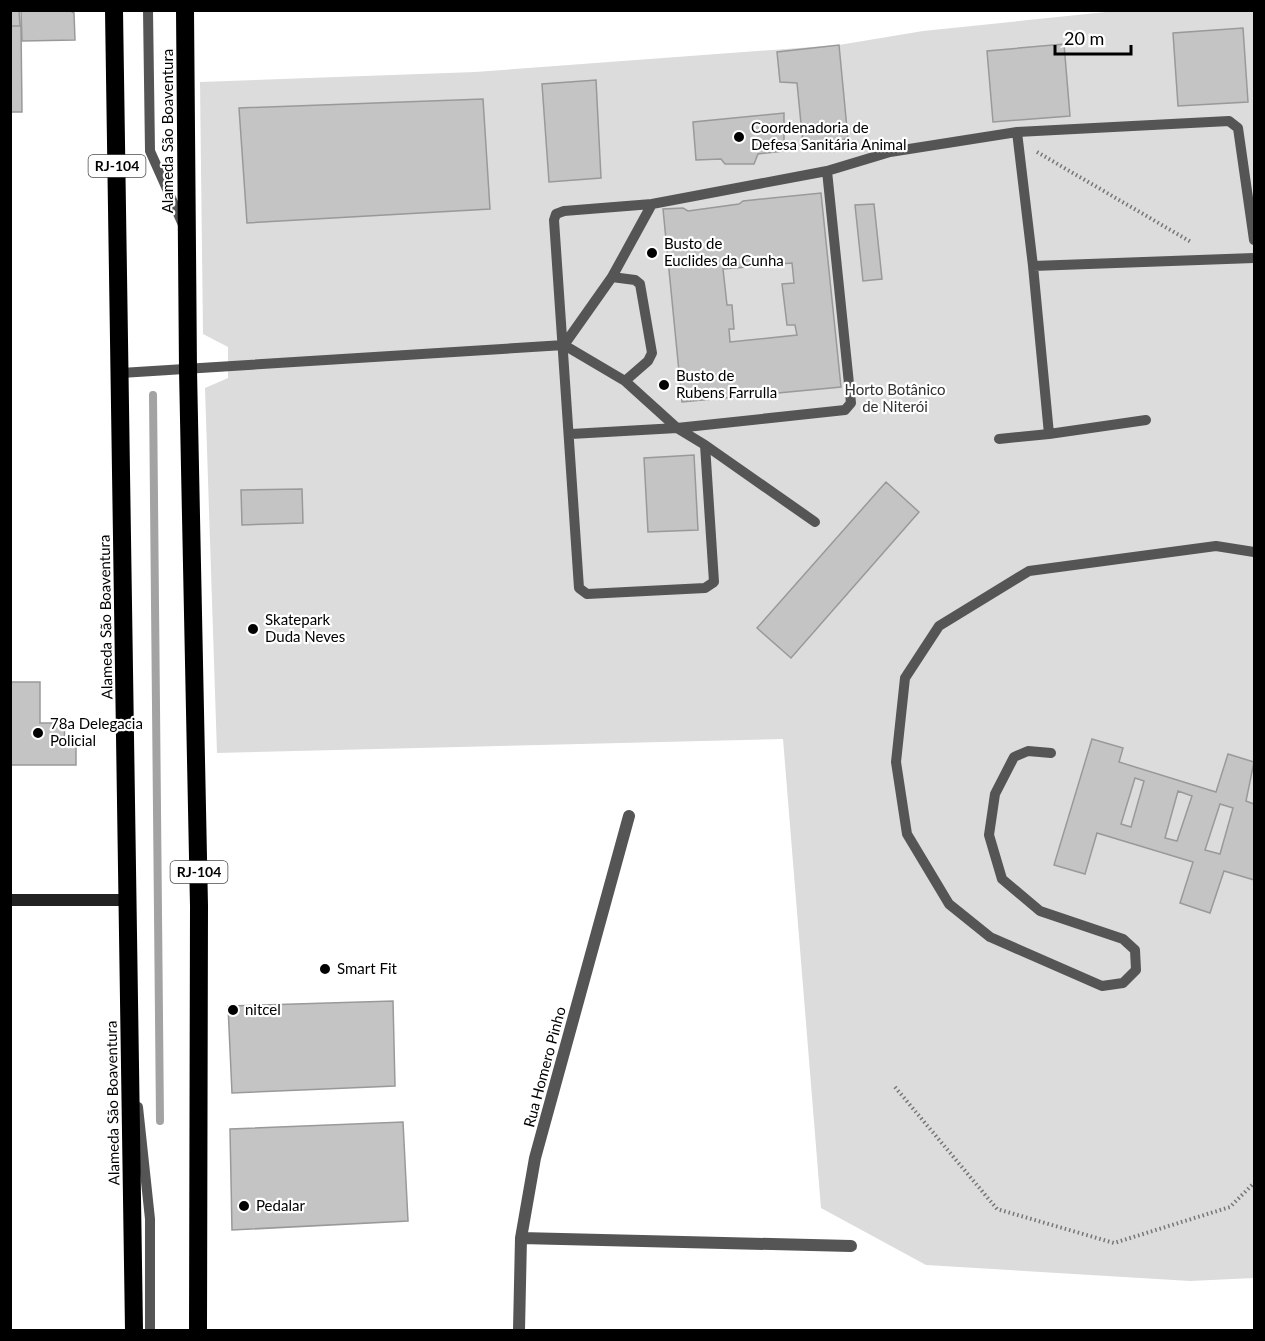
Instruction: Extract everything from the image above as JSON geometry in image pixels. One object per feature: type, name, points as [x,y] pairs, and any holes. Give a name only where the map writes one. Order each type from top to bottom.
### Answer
[{"type":"highway","name":"Alameda São Boaventura","points":[[114,10],[134,1330]]},
{"type":"highway","name":"Alameda São Boaventura","points":[[185,10],[188,370],[199,906],[198,1330]]},
{"type":"street","name":"Rua Homero Pinho","points":[[519,1330],[521,1238],[536,1158],[629,816]]},
{"type":"street","points":[[10,900],[128,900]]},
{"type":"street","points":[[521,1238],[851,1246]]},
{"type":"lane","points":[[148,10],[150,151],[187,233]]},
{"type":"lane","points":[[705,445],[712,585],[705,588],[587,594],[579,588],[571,434],[554,220],[556,214],[564,211],[652,204],[827,171],[890,152],[1017,136],[1228,121],[1238,128],[1254,240]]},
{"type":"lane","points":[[1017,136],[1033,266],[1049,434]]},
{"type":"lane","points":[[571,434],[677,428],[849,408],[851,403],[827,171]]},
{"type":"lane","points":[[564,345],[612,277],[652,204]]},
{"type":"lane","points":[[1033,266],[1254,258]]},
{"type":"lane","points":[[612,277],[635,280],[640,284],[652,353],[648,361],[625,381]]},
{"type":"lane","points":[[121,373],[564,345],[625,381],[677,428],[815,522]]},
{"type":"lane","points":[[999,439],[1146,420]]},
{"type":"lane","points":[[1051,753],[1028,751],[1014,757],[995,794],[989,834],[1002,879],[1040,912],[1123,939],[1135,950],[1136,970],[1123,983],[1102,986],[990,937],[949,904],[907,834],[896,762],[906,678],[939,626],[1029,572],[1216,546],[1254,552]]},
{"type":"lane","points":[[130,1044],[150,1219],[150,1330]]},
{"type":"path","points":[[1017,136],[1220,259]]},
{"type":"path","points":[[895,1087],[997,1209],[1114,1243],[1230,1207],[1254,1183]]},
{"type":"green space","name":"Horto Botânico de Niterói","points":[[1116,11],[1254,11],[1254,1278],[1190,1281],[926,1265],[821,1208],[783,739],[217,753],[205,388],[228,378],[228,347],[203,334],[200,82],[475,72],[839,45],[923,31]]},
{"type":"building","points":[[10,10],[19,10],[20,26],[10,26]]},
{"type":"building","points":[[21,10],[69,10],[74,13],[75,40],[22,41]]},
{"type":"building","points":[[10,26],[21,26],[22,112],[10,112]]},
{"type":"building","points":[[1243,28],[1248,102],[1178,106],[1173,33]]},
{"type":"building","points":[[1064,44],[1070,116],[993,122],[987,51]]},
{"type":"building","points":[[839,45],[848,139],[803,144],[797,83],[780,82],[777,52]]},
{"type":"building","points":[[596,80],[601,178],[549,182],[542,84]]},
{"type":"building","points":[[483,99],[490,209],[247,223],[239,108]]},
{"type":"building","name":"Coordenadoria de Defesa Sanitária Animal","points":[[784,113],[784,151],[758,154],[754,164],[725,164],[721,159],[696,160],[693,122]]},
{"type":"building","points":[[821,193],[841,387],[682,402],[663,209],[683,208],[688,211],[739,204],[743,201]],"holes":[[[792,263],[794,283],[782,284],[787,325],[795,325],[797,335],[730,342],[729,329],[734,329],[732,305],[727,305],[723,269]]]},
{"type":"building","points":[[874,204],[882,279],[863,281],[855,205]]},
{"type":"building","points":[[694,455],[698,530],[648,532],[644,458]]},
{"type":"building","points":[[886,482],[919,512],[791,658],[757,628]]},
{"type":"building","points":[[302,489],[303,523],[242,525],[241,490]]},
{"type":"building","name":"78a Delegacia Policial","points":[[10,682],[40,682],[40,723],[65,723],[64,743],[76,743],[76,765],[10,765]]},
{"type":"building","points":[[1092,739],[1123,748],[1119,762],[1216,792],[1228,754],[1254,762],[1246,801],[1254,804],[1254,880],[1224,871],[1210,913],[1180,903],[1193,862],[1097,833],[1085,874],[1054,865]],"holes":[[[1135,778],[1144,781],[1131,827],[1121,824]],[[1178,791],[1192,796],[1177,841],[1165,838]],[[1220,804],[1233,808],[1220,854],[1205,850]]]},
{"type":"building","points":[[393,1001],[395,1086],[232,1093],[228,1006]]},
{"type":"building","points":[[403,1122],[408,1221],[232,1230],[230,1129]]},
{"type":"waterway","points":[[153,395],[160,1121]]},
{"type":"place","name":"Coordenadoria de Defesa Sanitária Animal","points":[[739,137]]},
{"type":"place","name":"Busto de Euclides da Cunha","points":[[652,253]]},
{"type":"place","name":"Busto de Rubens Farrulla","points":[[664,385]]},
{"type":"place","name":"Skatepark Duda Neves","points":[[253,629]]},
{"type":"place","name":"78a Delegacia Policial","points":[[38,733]]},
{"type":"place","name":"Smart Fit","points":[[325,969]]},
{"type":"place","name":"nitcel","points":[[233,1010]]},
{"type":"place","name":"Pedalar","points":[[244,1206]]}]
